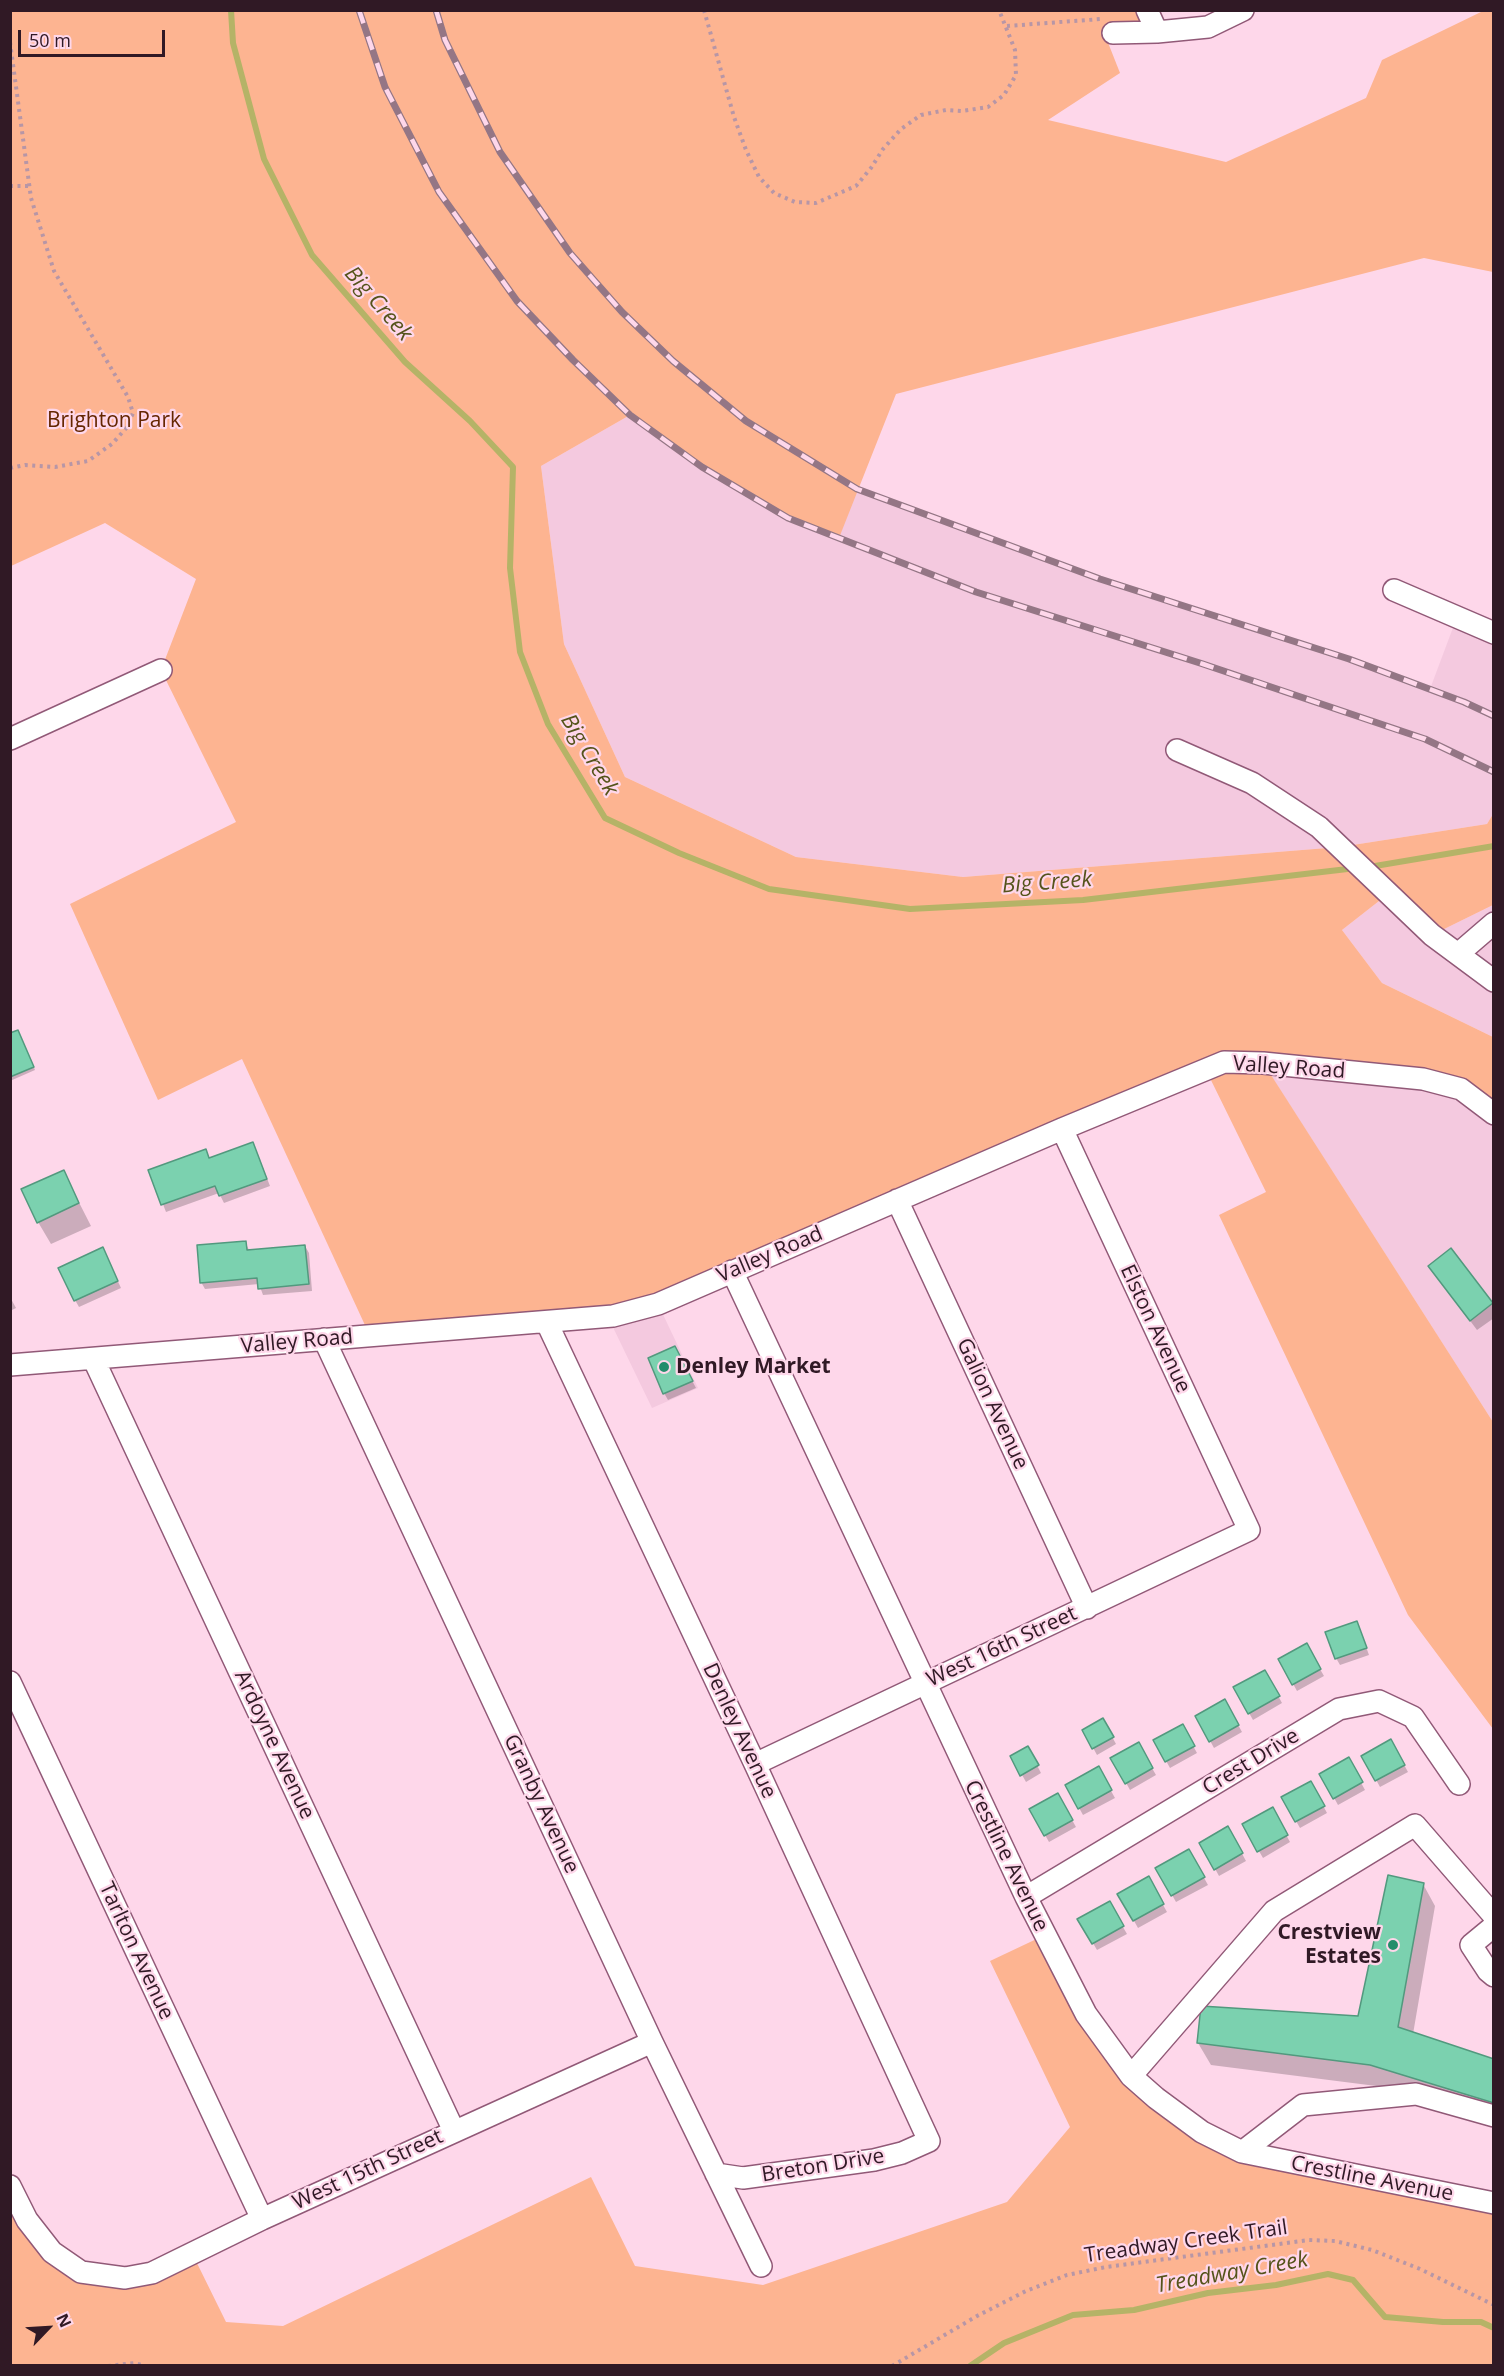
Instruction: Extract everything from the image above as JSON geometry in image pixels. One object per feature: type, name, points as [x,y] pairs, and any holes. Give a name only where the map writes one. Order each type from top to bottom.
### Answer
[{"type":"street","points":[[1147,10],[1157,32]]},
{"type":"street","points":[[1111,26],[1157,32],[1208,27],[1243,10]]},
{"type":"street","points":[[1394,590],[1494,633]]},
{"type":"street","points":[[10,739],[161,670]]},
{"type":"street","points":[[1177,750],[1252,783],[1319,827],[1431,935],[1494,981]]},
{"type":"street","points":[[1458,954],[1494,923]]},
{"type":"street","name":"Valley Road","points":[[10,1365],[94,1360],[613,1316],[653,1306],[1062,1128],[1224,1062],[1263,1063],[1423,1079],[1461,1089],[1494,1114]]},
{"type":"street","name":"Elston Avenue","points":[[1062,1128],[1249,1530]]},
{"type":"street","name":"Galion Avenue","points":[[897,1200],[1087,1608]]},
{"type":"street","name":"Crestline Avenue","points":[[732,1271],[1026,1897],[1086,2014],[1131,2076],[1202,2132],[1242,2152],[1494,2203]]},
{"type":"street","name":"Denley Avenue","points":[[547,1323],[755,1764],[929,2141]]},
{"type":"street","name":"Granby Avenue","points":[[324,1339],[652,2042],[761,2266]]},
{"type":"street","name":"Ardoyne Avenue","points":[[94,1360],[454,2131]]},
{"type":"street","name":"West 16th Street","points":[[755,1764],[1249,1530]]},
{"type":"street","name":"Tarlton Avenue","points":[[10,1682],[262,2219]]},
{"type":"street","name":"Crest Drive","points":[[1026,1897],[1339,1709],[1379,1701],[1413,1717],[1459,1784]]},
{"type":"street","points":[[1131,2076],[1274,1911],[1415,1825],[1494,1916]]},
{"type":"street","points":[[1494,1926],[1471,1945],[1488,1971],[1494,1976]]},
{"type":"street","name":"West 15th Street","points":[[10,2186],[27,2220],[52,2252],[81,2272],[124,2278],[152,2273],[262,2219],[652,2042]]},
{"type":"street","points":[[1242,2152],[1303,2105],[1416,2094],[1494,2116]]},
{"type":"street","name":"Breton Drive","points":[[716,2174],[743,2178],[874,2160],[902,2153],[929,2141]]},
{"type":"path","points":[[704,10],[734,117],[759,177],[774,193],[795,202],[816,203],[856,186],[901,129],[921,115],[946,110],[962,111],[988,107],[1004,95],[1016,75],[1016,50],[999,10]]},
{"type":"path","points":[[1007,26],[1111,26]]},
{"type":"path","points":[[10,42],[29,186],[54,271],[128,397],[132,413],[127,427],[112,444],[88,461],[55,467],[25,465],[10,468]]},
{"type":"path","points":[[10,186],[29,186]]},
{"type":"path","name":"Treadway Creek Trail","points":[[892,2366],[977,2316],[1026,2291],[1067,2275],[1106,2267],[1309,2240],[1335,2241],[1372,2250],[1420,2269],[1494,2305]]},
{"type":"path","points":[[108,2366],[135,2363],[145,2366]]},
{"type":"shaded area","points":[[630,415],[702,467],[788,518],[838,538],[857,489],[1100,579],[1349,659],[1430,689],[1457,617],[1493,633],[1493,814],[1487,824],[1340,847],[963,877],[796,857],[625,777],[564,644],[541,466]]},
{"type":"shaded area","points":[[1388,894],[1432,935],[1493,905],[1493,1037],[1382,983],[1342,930]]},
{"type":"shaded area","points":[[1263,1063],[1423,1079],[1493,1114],[1493,1422]]},
{"type":"shaded area","points":[[658,1304],[698,1388],[652,1408],[608,1317]]},
{"type":"green space","name":"Brighton Park","points":[[10,11],[1147,11],[1157,32],[1105,35],[1120,73],[1048,120],[1226,162],[1366,98],[1382,60],[1483,11],[1493,11],[1493,272],[1424,258],[896,394],[839,538],[788,518],[702,467],[630,415],[541,466],[564,644],[625,777],[796,857],[963,877],[1340,847],[1487,824],[1493,814],[1493,905],[1432,935],[1388,894],[1342,930],[1382,983],[1493,1037],[1493,1114],[1461,1089],[1264,1064],[1493,1422],[1493,1729],[1408,1615],[1219,1215],[1266,1192],[1206,1070],[653,1306],[370,1336],[242,1059],[158,1100],[70,904],[236,822],[161,670],[196,579],[105,523],[11,566]]},
{"type":"green space","points":[[1045,1935],[1131,2076],[1202,2132],[1493,2203],[1493,2365],[11,2365],[10,2214],[21,2209],[52,2252],[125,2278],[192,2253],[226,2322],[283,2326],[591,2177],[635,2266],[763,2285],[1007,2202],[1070,2127],[990,1961]]},
{"type":"building","points":[[18,1030],[34,1067],[10,1077],[10,1033]]},
{"type":"building","points":[[253,1142],[267,1179],[219,1196],[215,1186],[161,1205],[148,1170],[206,1149],[209,1158]]},
{"type":"building","points":[[64,1170],[79,1203],[37,1223],[21,1189]]},
{"type":"building","points":[[246,1241],[247,1250],[305,1245],[309,1284],[258,1289],[257,1278],[200,1283],[197,1245]]},
{"type":"building","points":[[103,1247],[118,1281],[74,1301],[58,1268]]},
{"type":"building","points":[[1451,1248],[1493,1303],[1470,1321],[1428,1266]]},
{"type":"building","points":[[675,1346],[693,1381],[663,1394],[648,1358]]},
{"type":"building","points":[[1357,1621],[1367,1648],[1335,1659],[1325,1632]]},
{"type":"building","points":[[1307,1643],[1321,1669],[1292,1685],[1278,1659]]},
{"type":"building","points":[[1265,1670],[1280,1696],[1248,1714],[1233,1687]]},
{"type":"building","points":[[1225,1699],[1239,1725],[1209,1742],[1195,1716]]},
{"type":"building","points":[[1103,1718],[1114,1737],[1092,1749],[1082,1730]]},
{"type":"building","points":[[1183,1724],[1195,1746],[1165,1762],[1153,1740]]},
{"type":"building","points":[[1391,1739],[1405,1765],[1375,1781],[1361,1756]]},
{"type":"building","points":[[1139,1742],[1153,1768],[1125,1784],[1110,1758]]},
{"type":"building","points":[[1028,1746],[1039,1765],[1020,1776],[1010,1756]]},
{"type":"building","points":[[1349,1757],[1363,1782],[1333,1799],[1319,1774]]},
{"type":"building","points":[[1099,1766],[1112,1790],[1078,1809],[1065,1785]]},
{"type":"building","points":[[1311,1781],[1325,1806],[1295,1822],[1281,1797]]},
{"type":"building","points":[[1058,1793],[1073,1820],[1044,1836],[1029,1809]]},
{"type":"building","points":[[1273,1807],[1288,1835],[1257,1852],[1242,1824]]},
{"type":"building","points":[[1228,1826],[1243,1853],[1214,1870],[1199,1843]]},
{"type":"building","points":[[1189,1849],[1205,1877],[1171,1896],[1155,1868]]},
{"type":"building","name":"Crestview Estates","points":[[1388,1875],[1424,1883],[1398,2027],[1494,2059],[1494,2103],[1370,2065],[1197,2043],[1201,2006],[1358,2016]]},
{"type":"building","points":[[1149,1876],[1164,1904],[1133,1921],[1117,1894]]},
{"type":"building","points":[[1110,1901],[1124,1926],[1092,1944],[1077,1919]]},
{"type":"waterway","name":"Big Creek","points":[[231,10],[233,43],[264,159],[312,255],[405,362],[470,421],[513,467],[510,568],[520,652],[548,724],[605,818],[679,853],[769,889],[910,909],[1083,900],[1356,868]]},
{"type":"waterway","name":"Big Creek","points":[[1369,867],[1494,846]]},
{"type":"waterway","name":"Treadway Creek","points":[[970,2366],[1004,2343],[1073,2315],[1134,2310],[1208,2293],[1276,2285],[1328,2274],[1353,2280],[1385,2317],[1443,2322],[1481,2322],[1494,2328]]},
{"type":"railway","points":[[359,10],[385,87],[439,192],[517,301],[630,415],[702,467],[788,518],[976,592],[1203,664],[1425,739],[1494,772]]},
{"type":"railway","points":[[436,10],[445,40],[500,152],[570,253],[622,312],[673,361],[746,421],[857,489],[1100,579],[1349,659],[1464,702],[1494,716]]},
{"type":"place","name":"Denley Market","points":[[664,1367]]},
{"type":"place","name":"Crestview Estates","points":[[1393,1945]]}]
